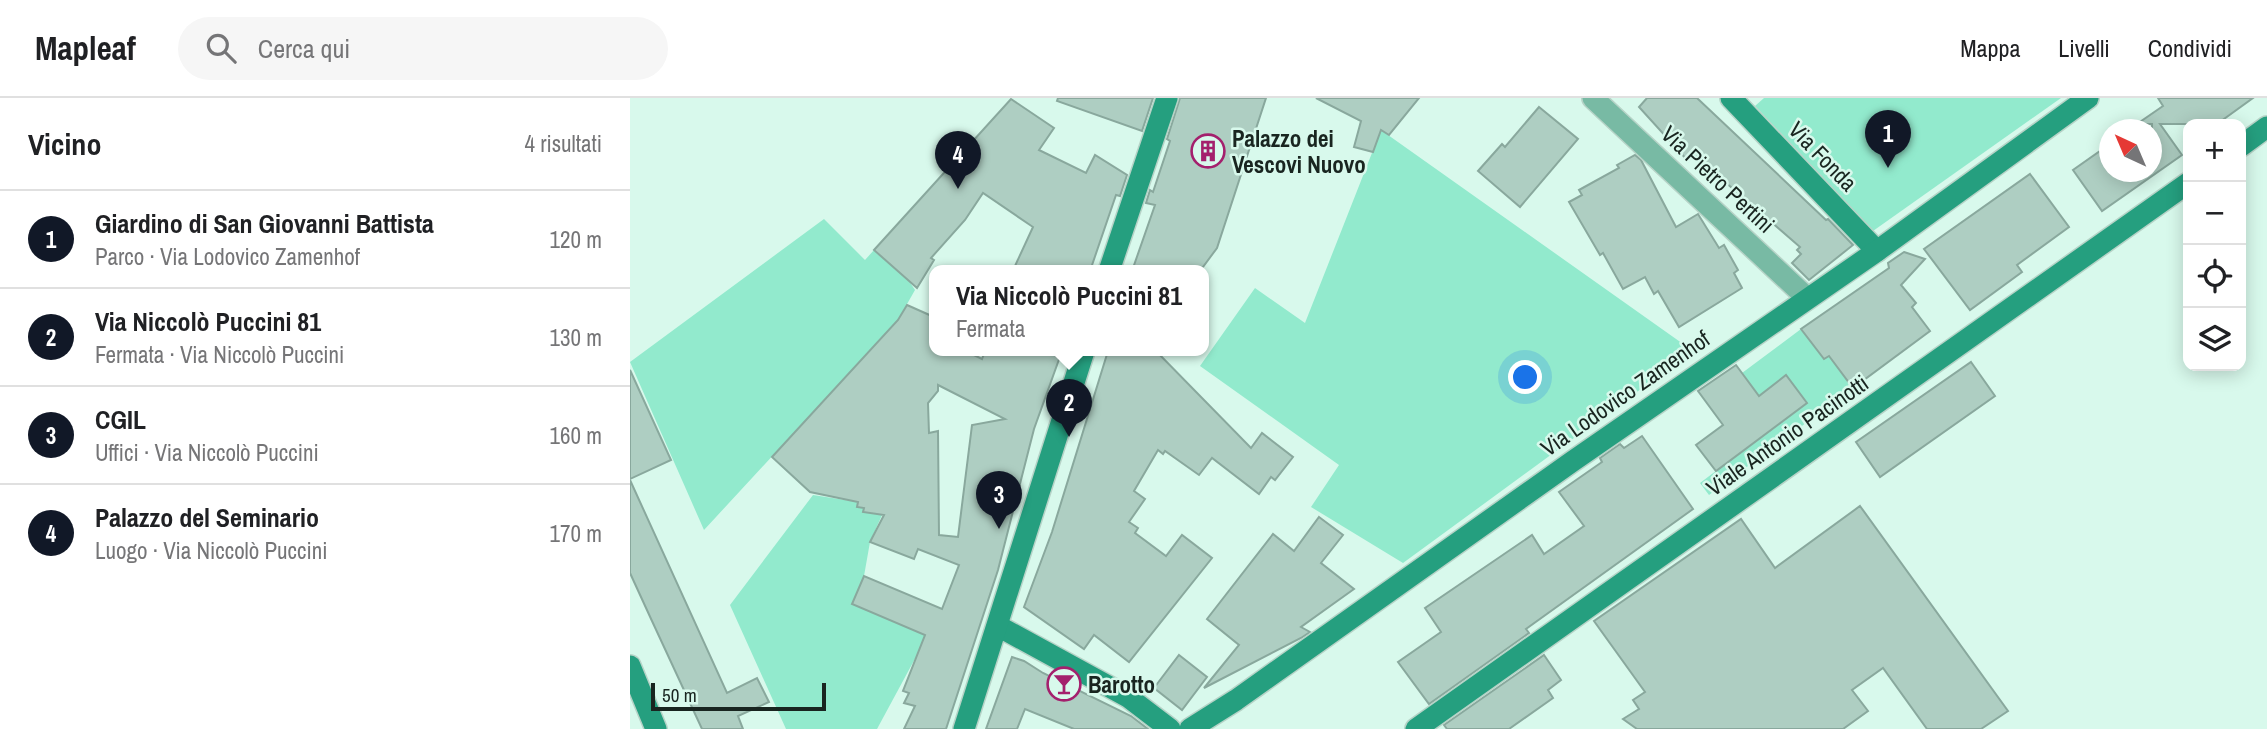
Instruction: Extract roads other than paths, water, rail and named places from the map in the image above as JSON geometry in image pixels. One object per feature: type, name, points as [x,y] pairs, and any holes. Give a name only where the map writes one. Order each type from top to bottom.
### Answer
[{"type":"street","points":[[1111,265],[1167,98]]},
{"type":"street","name":"Via Pietro Pertini","points":[[1593,98],[1807,298]]},
{"type":"street","name":"Via Fonda","points":[[1731,98],[1877,250]]},
{"type":"street","name":"Via Lodovico Zamenhof","points":[[1190,729],[1258,685],[1877,250],[2088,98]]},
{"type":"street","points":[[2246,142],[2267,127]]},
{"type":"street","name":"Viale Antonio Pacinotti","points":[[1416,729],[2183,187]]},
{"type":"street","points":[[964,729],[1082,356]]},
{"type":"street","points":[[998,626],[1128,697],[1170,729]]},
{"type":"street","points":[[630,666],[656,729]]},
{"type":"place","name":"Palazzo dei Vescovi Nuovo","points":[[1208,151]]},
{"type":"place","name":"Giardino di San Giovanni Battista","points":[[1888,168]]},
{"type":"place","name":"Palazzo del Seminario","points":[[958,189]]},
{"type":"place","name":"Via Niccolò Puccini 81","points":[[1069,437]]},
{"type":"place","name":"CGIL","points":[[999,529]]},
{"type":"place","name":"Barotto","points":[[1064,684]]}]
